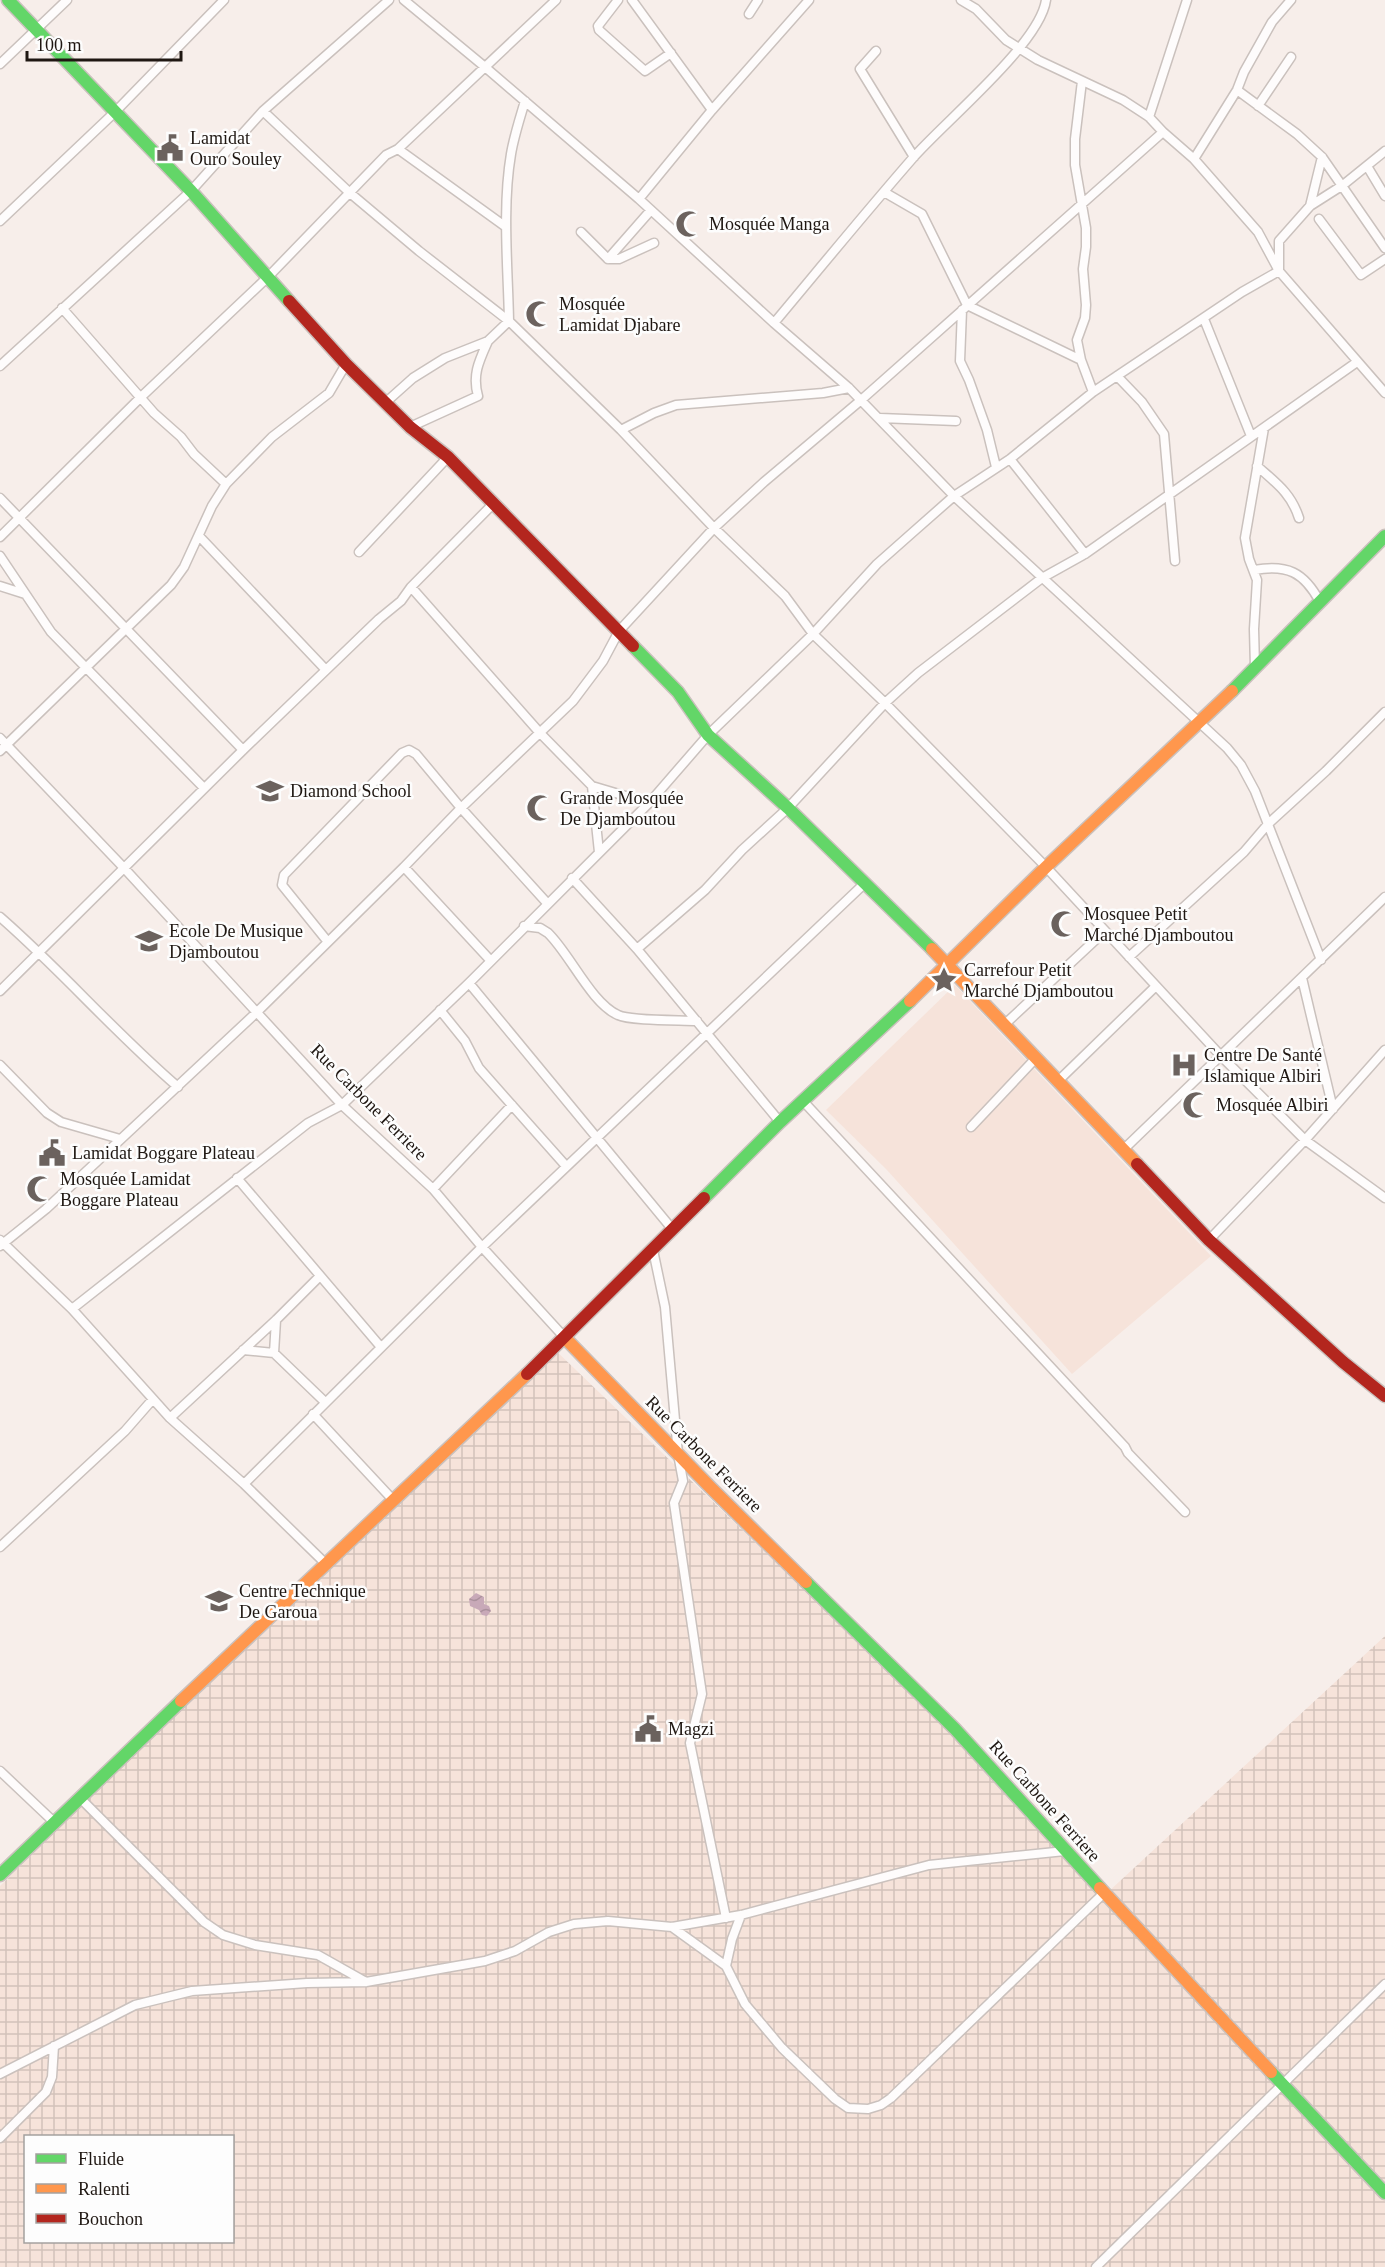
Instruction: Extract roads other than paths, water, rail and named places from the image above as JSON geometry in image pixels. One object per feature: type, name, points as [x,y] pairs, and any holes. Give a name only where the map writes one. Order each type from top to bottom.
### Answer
[{"type":"street","points":[[8,0],[191,190],[346,364],[410,427],[448,457],[620,631],[678,692],[708,735],[788,808],[948,964],[1209,1240],[1343,1362],[1385,1396]]},
{"type":"street","points":[[0,64],[67,0]]},
{"type":"street","points":[[0,221],[115,112],[224,0]]},
{"type":"street","points":[[0,366],[191,190],[263,111],[389,0]]},
{"type":"street","points":[[404,0],[525,100],[639,199],[774,323],[849,388],[954,496],[1227,748],[1241,765],[1255,790],[1321,960]]},
{"type":"street","points":[[0,537],[141,397],[269,276],[386,155],[398,149],[556,0]]},
{"type":"street","points":[[618,0],[605,15],[598,30],[645,71],[671,53]]},
{"type":"street","points":[[632,0],[712,110]]},
{"type":"street","points":[[748,14],[758,0]]},
{"type":"street","points":[[639,199],[712,110],[808,0]]},
{"type":"street","points":[[961,0],[976,9],[1006,40],[1082,81],[1123,100],[1149,117],[1194,159],[1258,232],[1279,271],[1385,393]]},
{"type":"street","points":[[774,323],[914,157],[1020,48],[1042,13],[1046,0]]},
{"type":"street","points":[[1149,117],[1187,0]]},
{"type":"street","points":[[1194,159],[1237,90],[1244,72],[1272,22],[1291,0]]},
{"type":"street","points":[[876,51],[862,64],[861,73],[914,157]]},
{"type":"street","points":[[1258,106],[1291,57]]},
{"type":"street","points":[[1082,81],[1075,139],[1075,165],[1086,228],[1083,268],[1086,305],[1085,318],[1077,340],[1081,360],[1093,392]]},
{"type":"street","points":[[1237,90],[1297,134],[1322,157],[1385,248]]},
{"type":"street","points":[[410,427],[478,396],[475,384],[476,366],[488,341],[509,321],[506,227],[511,155],[525,100]]},
{"type":"street","points":[[263,111],[350,193],[419,251],[509,321],[621,430],[714,528],[785,596],[813,634],[885,703],[1046,867],[1221,1056],[1305,1140],[1385,1198]]},
{"type":"street","points":[[326,1564],[244,1484],[170,1418],[72,1310],[1,1243],[46,1209],[178,1087],[573,701],[603,661],[620,631],[714,528],[1163,132]]},
{"type":"street","points":[[398,149],[506,227]]},
{"type":"street","points":[[1279,271],[1279,241],[1310,206],[1343,185],[1385,151]]},
{"type":"street","points":[[1310,206],[1322,157]]},
{"type":"street","points":[[1367,166],[1385,196]]},
{"type":"street","points":[[884,192],[922,214],[964,308],[960,362],[987,430],[996,467]]},
{"type":"street","points":[[608,259],[651,210]]},
{"type":"street","points":[[1319,219],[1361,275],[1385,259]]},
{"type":"street","points":[[580,232],[608,259],[619,259],[654,243]]},
{"type":"street","points":[[72,1310],[308,1123],[342,1106],[649,803],[708,735],[813,634],[877,564],[954,496],[1010,459],[1093,392],[1242,292],[1279,271]]},
{"type":"street","points":[[62,308],[154,413],[181,436],[194,454],[226,484]]},
{"type":"street","points":[[964,308],[1081,360]]},
{"type":"street","points":[[1204,319],[1251,436]]},
{"type":"street","points":[[385,404],[413,378],[445,358],[488,341]]},
{"type":"street","points":[[637,949],[705,890],[734,858],[788,808],[885,703],[918,673],[1042,578],[1085,554],[1358,362]]},
{"type":"street","points":[[3,748],[171,585],[184,567],[226,484],[272,437],[329,393],[346,364]]},
{"type":"street","points":[[1117,376],[1142,402],[1164,434],[1175,561]]},
{"type":"street","points":[[621,430],[654,413],[676,405],[823,393],[849,388]]},
{"type":"street","points":[[880,418],[956,421]]},
{"type":"street","points":[[1255,668],[1254,629],[1257,580],[1245,538],[1264,428]]},
{"type":"street","points":[[359,552],[448,457]]},
{"type":"street","points":[[1010,459],[1085,554]]},
{"type":"street","points":[[1257,466],[1288,494],[1294,502],[1299,518]]},
{"type":"street","points":[[0,498],[243,750]]},
{"type":"street","points":[[0,991],[243,750],[379,619],[401,601],[411,587],[493,504]]},
{"type":"street","points":[[199,536],[326,670]]},
{"type":"street","points":[[0,1875],[565,1338],[780,1122],[882,1029],[1046,867],[1199,724],[1385,536]]},
{"type":"street","points":[[0,556],[51,632],[204,788]]},
{"type":"street","points":[[1254,570],[1284,568],[1298,574],[1311,586],[1320,602]]},
{"type":"street","points":[[0,586],[25,594]]},
{"type":"street","points":[[411,587],[540,733],[591,786],[649,803]]},
{"type":"street","points":[[1129,957],[1244,852],[1269,824],[1385,712]]},
{"type":"street","name":"Rue Carbone Ferriere","points":[[0,738],[3,748],[124,868],[342,1106],[433,1189],[565,1338],[954,1729],[1385,2193]]},
{"type":"street","points":[[328,942],[282,885],[284,875],[402,753],[409,750],[416,754],[461,808],[547,903]]},
{"type":"street","points":[[591,786],[599,852]]},
{"type":"street","points":[[404,867],[490,961]]},
{"type":"street","points":[[572,878],[637,949],[780,1122]]},
{"type":"street","points":[[244,1484],[380,1346],[482,1247],[866,883]]},
{"type":"street","points":[[1122,1150],[1385,897]]},
{"type":"street","points":[[0,917],[40,951],[136,1051],[178,1087]]},
{"type":"street","points":[[524,926],[540,928],[548,933],[600,1001],[616,1015],[627,1018],[697,1021]]},
{"type":"street","points":[[1004,1025],[1105,931]]},
{"type":"street","points":[[1302,978],[1333,1109]]},
{"type":"street","points":[[469,983],[673,1230]]},
{"type":"street","points":[[1058,1081],[1156,986]]},
{"type":"street","points":[[440,1010],[465,1041],[479,1068],[566,1166]]},
{"type":"street","points":[[1209,1240],[1305,1140],[1385,1050]]},
{"type":"street","points":[[971,1127],[1036,1058]]},
{"type":"street","points":[[0,1065],[47,1113],[61,1122],[120,1140]]},
{"type":"street","points":[[803,1101],[1185,1512]]},
{"type":"street","points":[[433,1189],[512,1105]]},
{"type":"street","points":[[237,1178],[380,1346]]},
{"type":"street","points":[[653,1250],[665,1307],[678,1454],[683,1481],[674,1503],[702,1694],[690,1743],[726,1918]]},
{"type":"street","points":[[170,1418],[320,1276]]},
{"type":"street","points":[[274,1353],[276,1320]]},
{"type":"street","points":[[243,1350],[274,1353],[326,1402]]},
{"type":"street","points":[[0,1547],[125,1431],[153,1399]]},
{"type":"street","points":[[314,1414],[394,1502]]},
{"type":"street","points":[[0,1771],[55,1823]]},
{"type":"street","points":[[80,1798],[204,1922],[223,1935],[255,1945],[318,1955],[366,1982]]},
{"type":"street","points":[[0,2074],[135,2005],[192,1991],[307,1983],[366,1982],[486,1961],[515,1951],[549,1932],[574,1924],[608,1921],[672,1927],[741,1915],[929,1865],[1065,1851]]},
{"type":"street","points":[[672,1927],[726,1966],[746,2004],[782,2048],[835,2099],[848,2108],[868,2109],[881,2105],[891,2098],[1104,1893]]},
{"type":"street","points":[[726,1966],[732,1939],[741,1915]]},
{"type":"street","points":[[1096,2267],[1385,1984]]},
{"type":"street","points":[[0,2138],[46,2092],[52,2077],[54,2046]]},
{"type":"water","points":[[476,1593],[484,1597],[484,1604],[489,1606],[491,1611],[487,1616],[470,1606],[469,1599]]},
{"type":"place","name":"Lamidat Ouro Souley","points":[[170,148]]},
{"type":"place","name":"Mosquée Manga","points":[[689,224]]},
{"type":"place","name":"Mosquée Lamidat Djabare","points":[[539,314]]},
{"type":"place","name":"Diamond School","points":[[270,791]]},
{"type":"place","name":"Grande Mosquée De Djamboutou","points":[[540,808]]},
{"type":"place","name":"Mosquee Petit Marché Djamboutou","points":[[1064,924]]},
{"type":"place","name":"Ecole De Musique Djamboutou","points":[[149,941]]},
{"type":"place","name":"Carrefour Petit Marché Djamboutou","points":[[944,980]]},
{"type":"place","name":"Centre De Santé Islamique Albiri","points":[[1184,1065]]},
{"type":"place","name":"Mosquée Albiri","points":[[1196,1105]]},
{"type":"place","name":"Lamidat Boggare Plateau","points":[[52,1153]]},
{"type":"place","name":"Mosquée Lamidat Boggare Plateau","points":[[40,1189]]},
{"type":"place","name":"Centre Technique De Garoua","points":[[219,1601]]},
{"type":"place","name":"Magzi","points":[[648,1729]]}]
